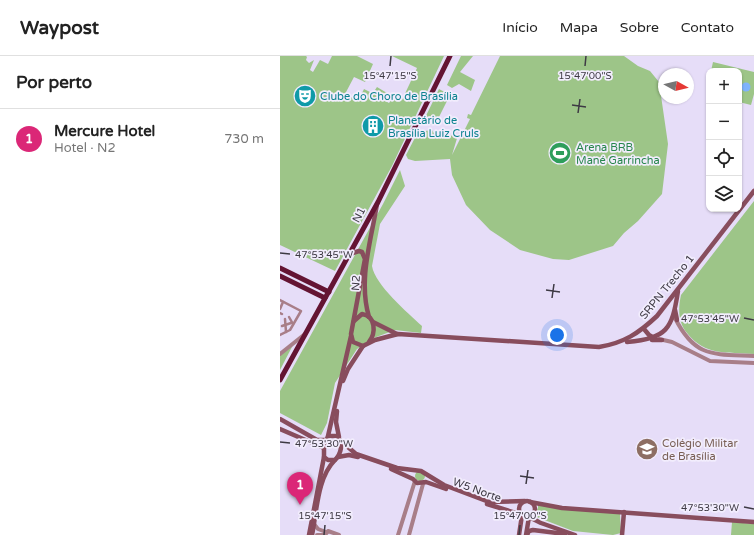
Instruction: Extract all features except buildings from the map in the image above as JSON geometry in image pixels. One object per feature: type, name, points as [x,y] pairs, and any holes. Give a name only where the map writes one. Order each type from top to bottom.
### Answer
[{"type":"highway","name":"N1","points":[[280,380],[378,202],[450,56]]},
{"type":"highway","points":[[280,268],[329,292]]},
{"type":"highway","points":[[280,276],[325,298]]},
{"type":"main road","name":"SRPN Trecho 1","points":[[365,345],[384,337],[398,334],[599,347],[622,342],[644,328],[666,306],[754,191]]},
{"type":"main road","name":"N2","points":[[370,317],[364,299],[364,282],[378,202]]},
{"type":"main road","name":"N2","points":[[350,254],[359,251],[362,252],[364,260],[354,321]]},
{"type":"main road","points":[[622,342],[654,338],[668,327],[673,314],[678,289]]},
{"type":"main road","points":[[666,306],[673,314]]},
{"type":"main road","points":[[675,306],[677,320]]},
{"type":"main road","points":[[309,535],[324,457],[324,448],[354,321],[362,314],[370,317],[373,322],[374,331],[348,369],[343,382],[336,418],[340,439],[336,459],[329,466],[324,476],[312,535]]},
{"type":"main road","name":"SRPN Trecho 1","points":[[373,322],[398,334]]},
{"type":"main road","points":[[644,328],[649,335],[654,338]]},
{"type":"main road","points":[[351,334],[353,342],[359,346],[365,345]]},
{"type":"main road","points":[[646,339],[662,340]]},
{"type":"main road","points":[[281,421],[317,440],[334,435],[356,454],[391,466],[416,471],[427,475],[444,485],[489,502],[527,502],[562,508],[754,522]]},
{"type":"main road","points":[[280,429],[324,448]]},
{"type":"main road","points":[[324,457],[328,460],[349,455],[396,470],[414,480],[416,471]]},
{"type":"main road","points":[[424,483],[427,475]]},
{"type":"main road","name":"W5 Norte","points":[[414,480],[522,515]]},
{"type":"main road","points":[[519,535],[522,515],[519,506],[527,502]]},
{"type":"main road","points":[[527,502],[535,509],[529,517],[527,535]]},
{"type":"main road","points":[[622,535],[624,512]]},
{"type":"main road","points":[[522,515],[574,535]]},
{"type":"main road","points":[[527,535],[529,531],[533,530],[574,535]]},
{"type":"street","points":[[280,309],[281,301],[301,311],[292,324],[290,330],[285,331],[280,336]]},
{"type":"street","points":[[673,314],[685,336],[701,350],[717,354],[754,356]]},
{"type":"street","points":[[289,317],[292,324]]},
{"type":"street","points":[[285,319],[285,331]]},
{"type":"street","points":[[280,323],[284,326]]},
{"type":"street","points":[[284,326],[292,324]]},
{"type":"street","points":[[280,354],[305,334]]},
{"type":"street","points":[[654,338],[680,345],[710,361],[754,363]]},
{"type":"street","points":[[398,535],[414,480]]},
{"type":"street","points":[[409,535],[424,483]]},
{"type":"street","points":[[314,524],[318,529],[326,534]]},
{"type":"street","points":[[317,535],[331,532],[340,535]]},
{"type":"green space","points":[[280,56],[306,56],[306,60],[309,63],[314,60],[310,70],[313,72],[320,60],[328,64],[332,56],[357,56],[373,64],[365,82],[354,77],[345,94],[358,101],[364,89],[378,96],[380,92],[375,90],[377,87],[387,93],[386,96],[382,94],[380,98],[389,103],[392,99],[389,97],[391,94],[402,100],[417,68],[392,56],[444,56],[392,166],[335,271],[280,245]]},
{"type":"green space","points":[[461,56],[473,56],[460,72],[475,80],[471,91],[459,84],[452,88],[447,85]]},
{"type":"green space","name":"Arena BRB Mané Garrincha","points":[[500,56],[624,56],[638,66],[650,71],[658,81],[658,104],[662,104],[668,144],[662,194],[613,246],[569,260],[553,259],[520,250],[490,230],[466,205],[452,175],[450,159],[415,161],[408,159],[406,155],[418,132],[432,130],[436,137],[458,135],[452,155],[470,119],[467,118],[468,114],[471,115]]},
{"type":"green space","points":[[713,62],[738,68],[712,68]]},
{"type":"green space","points":[[742,69],[754,72],[754,94],[751,105],[742,103]]},
{"type":"green space","points":[[439,89],[450,95],[435,125],[422,124]]},
{"type":"green space","points":[[400,170],[405,186],[380,224],[372,266],[374,274],[385,290],[422,326],[421,333],[395,330],[371,339],[357,349],[335,383],[327,423],[321,435],[280,413],[280,391],[383,204]]},
{"type":"green space","points":[[754,201],[754,354],[726,353],[709,349],[701,346],[684,329],[680,320],[679,305],[681,295]]},
{"type":"green space","points":[[293,345],[280,370],[280,355]]},
{"type":"green space","points":[[418,471],[422,471],[425,476],[422,481],[418,481],[415,478],[415,474]]},
{"type":"green space","points":[[538,504],[620,514],[621,533],[613,535],[573,531],[534,516],[538,508]]},
{"type":"green space","points":[[732,522],[754,524],[754,535],[731,535]]},
{"type":"water","points":[[744,83],[748,83],[750,85],[750,89],[748,91],[744,91],[742,89],[742,85]]},
{"type":"place","name":"Clube do Choro de Brasília","points":[[305,96]]},
{"type":"place","name":"Planetário de Brasília Luiz Cruls","points":[[373,126]]},
{"type":"place","name":"Arena BRB Mané Garrincha","points":[[560,153]]},
{"type":"place","name":"Colégio Militar de Brasília","points":[[647,449]]},
{"type":"place","name":"Mercure Hotel","points":[[300,505]]}]
